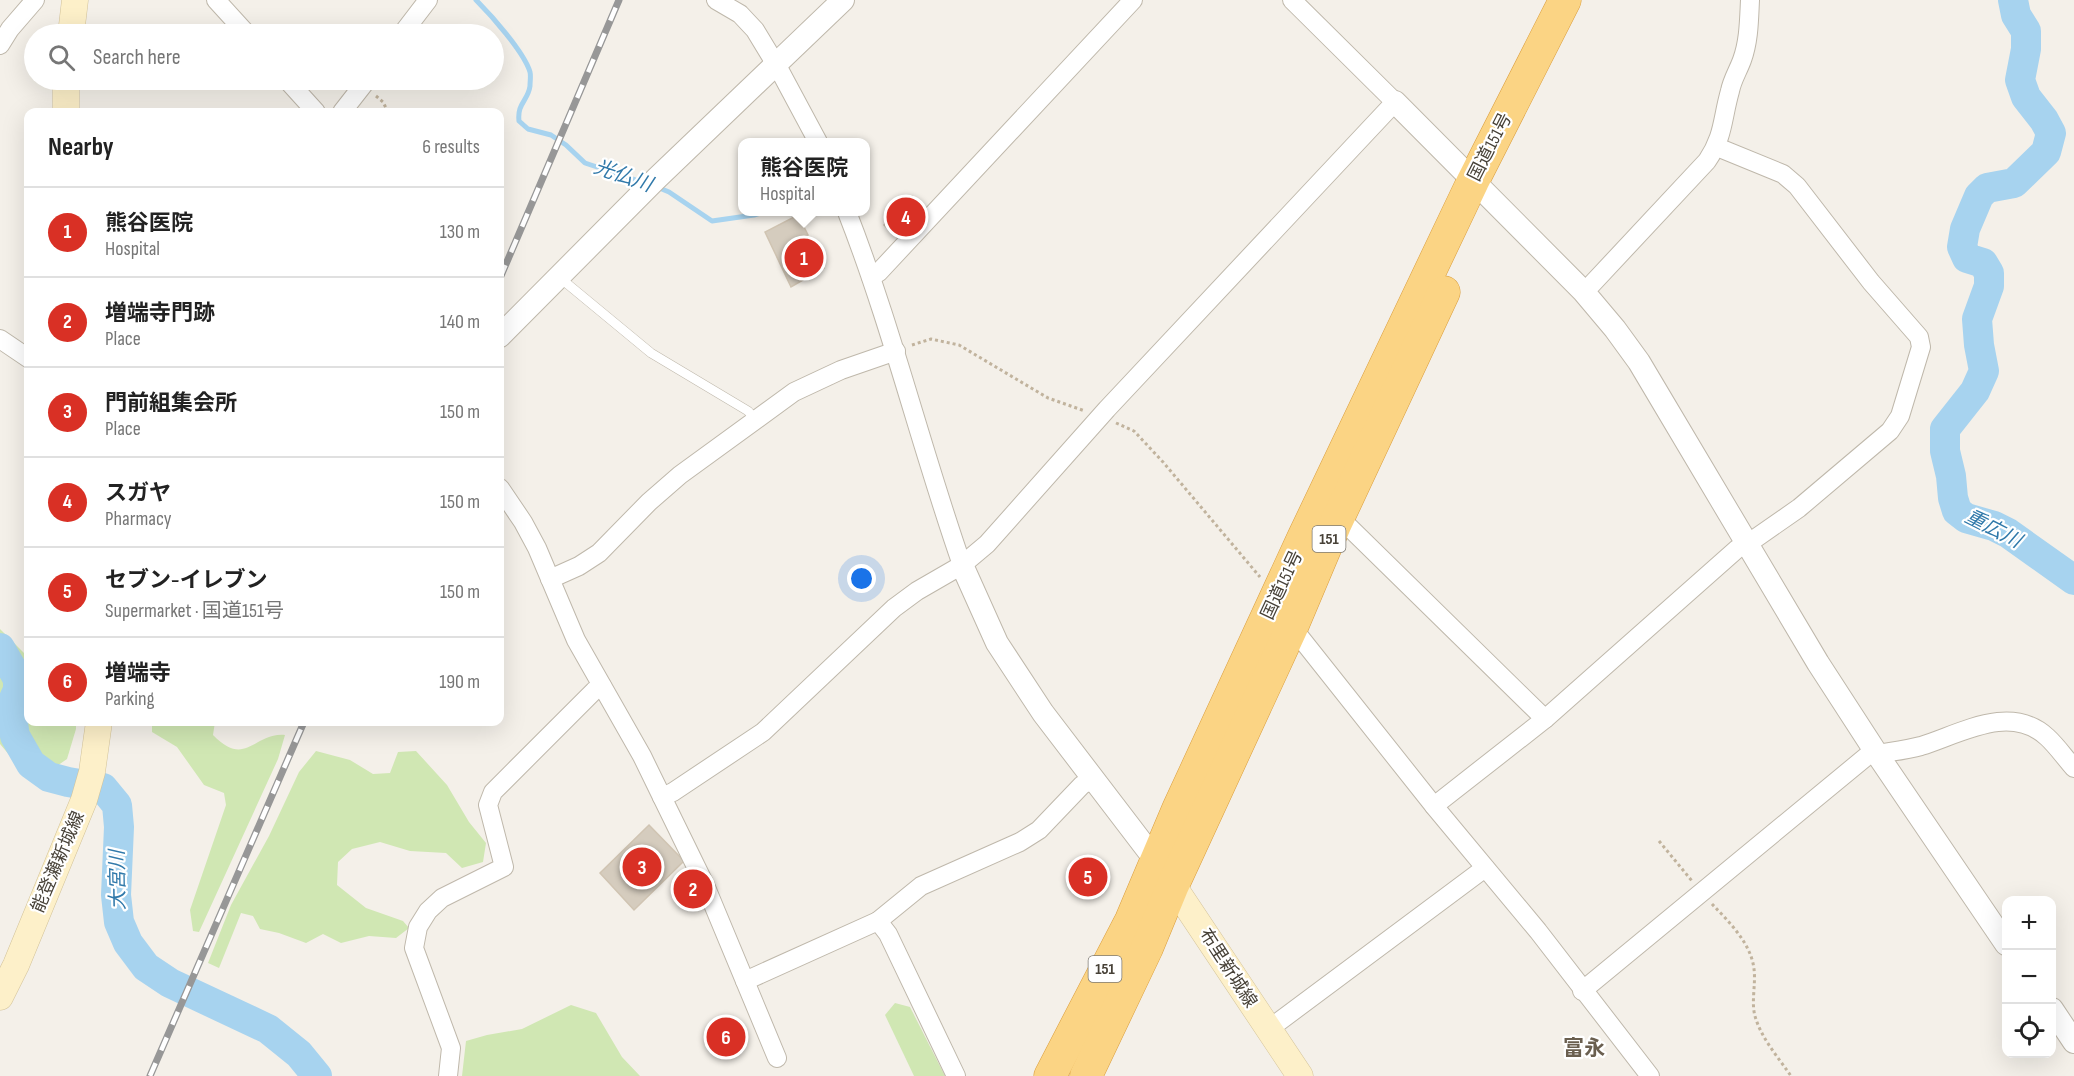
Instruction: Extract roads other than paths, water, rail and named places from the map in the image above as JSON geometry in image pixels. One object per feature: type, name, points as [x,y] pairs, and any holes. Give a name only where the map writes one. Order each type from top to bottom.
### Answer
[{"type":"highway","name":"国道151号","points":[[1050,1076],[1131,920],[1165,873],[1292,627],[1565,0]]},
{"type":"highway","name":"国道151号","points":[[1086,1076],[1147,948],[1165,873],[1303,538],[1481,189]]},
{"type":"main road","points":[[72,24],[75,0]]},
{"type":"main road","points":[[66,90],[66,108]]},
{"type":"main road","name":"能登瀬新城線","points":[[0,997],[16,965],[84,800],[92,772],[98,726]]},
{"type":"main road","name":"布里新城線","points":[[1165,873],[1300,1076]]},
{"type":"street","points":[[0,45],[10,29],[35,0]]},
{"type":"street","points":[[216,0],[238,24]]},
{"type":"street","points":[[410,24],[428,0]]},
{"type":"street","points":[[716,0],[739,7],[776,65],[816,138]]},
{"type":"street","points":[[504,332],[652,184],[843,0]]},
{"type":"street","points":[[871,277],[879,272],[1133,0]]},
{"type":"street","points":[[1292,0],[1583,291],[1616,329],[1639,362],[1818,663],[1877,754],[2002,937]]},
{"type":"street","points":[[1583,291],[1592,285],[1707,161],[1716,147],[1722,132],[1732,83],[1748,40],[1750,0]]},
{"type":"street","points":[[295,90],[312,108]]},
{"type":"street","points":[[345,108],[359,90]]},
{"type":"street","points":[[662,797],[763,732],[894,608],[962,564],[987,544],[1107,409],[1395,102]]},
{"type":"street","points":[[1434,806],[1545,719],[1737,549],[1799,508],[1890,431],[1900,416],[1921,347],[1919,337],[1871,282],[1797,186],[1783,174],[1716,147]]},
{"type":"street","points":[[848,216],[896,351],[938,496],[962,564],[996,643],[1043,713],[1165,873]]},
{"type":"street","points":[[0,339],[24,355]]},
{"type":"street","points":[[550,579],[579,566],[599,553],[649,502],[680,476],[754,419],[794,392],[841,370],[896,351]]},
{"type":"street","points":[[504,494],[537,548],[576,640],[642,756],[705,885],[777,1058]]},
{"type":"street","points":[[1335,525],[1348,525],[1545,719]]},
{"type":"street","points":[[1292,627],[1434,806],[1538,931],[1650,1076]]},
{"type":"street","points":[[448,1076],[450,1048],[414,948],[417,927],[428,911],[442,898],[504,867],[488,805],[493,792],[602,686]]},
{"type":"street","points":[[1582,990],[1867,756],[1921,746],[1979,725],[2002,721],[2029,726],[2045,736],[2074,768]]},
{"type":"street","points":[[745,981],[878,921],[921,886],[1020,842],[1039,830],[1082,785],[1094,779]]},
{"type":"street","points":[[1269,1029],[1485,868]]},
{"type":"street","points":[[878,921],[888,934],[956,1076]]},
{"type":"street","points":[[2056,1016],[2074,1042]]},
{"type":"lane","points":[[559,277],[651,353],[748,411],[754,419]]},
{"type":"waterway","name":"光仏川","points":[[476,0],[498,24]]},
{"type":"waterway","name":"重広川","points":[[2013,0],[2016,15],[2026,31],[2026,49],[2020,80],[2026,97],[2051,133],[2046,152],[2014,183],[1987,188],[1979,196],[1965,229],[1962,247],[1967,258],[1983,263],[1989,273],[1989,286],[1977,319],[1984,371],[1975,391],[1945,429],[1945,451],[1957,511],[1966,518],[1994,526],[2008,533],[2074,580]]},
{"type":"waterway","name":"光仏川","points":[[504,32],[530,72],[529,91],[521,106],[519,121],[528,129],[551,135],[566,145],[585,163],[645,183]]},
{"type":"waterway","name":"光仏川","points":[[657,187],[669,192],[712,221],[747,216]]},
{"type":"waterway","name":"大宮川","points":[[0,648],[18,679],[18,690],[11,711],[15,736],[31,764],[49,777],[103,788],[117,805],[119,827],[116,895],[119,922],[128,943],[146,967],[170,983],[268,1029],[299,1054],[317,1076]]},
{"type":"railway","points":[[504,269],[619,0]]},
{"type":"railway","points":[[150,1076],[302,726]]},
{"type":"place","name":"スガヤ","points":[[906,217]]},
{"type":"place","name":"熊谷医院","points":[[804,258]]},
{"type":"place","name":"門前組集会所","points":[[642,867]]},
{"type":"place","name":"セブン-イレブン","points":[[1088,877]]},
{"type":"place","name":"増端寺門跡","points":[[693,889]]},
{"type":"place","name":"増端寺","points":[[726,1037]]},
{"type":"district","name":"富永","points":[[1584,1048]]}]
